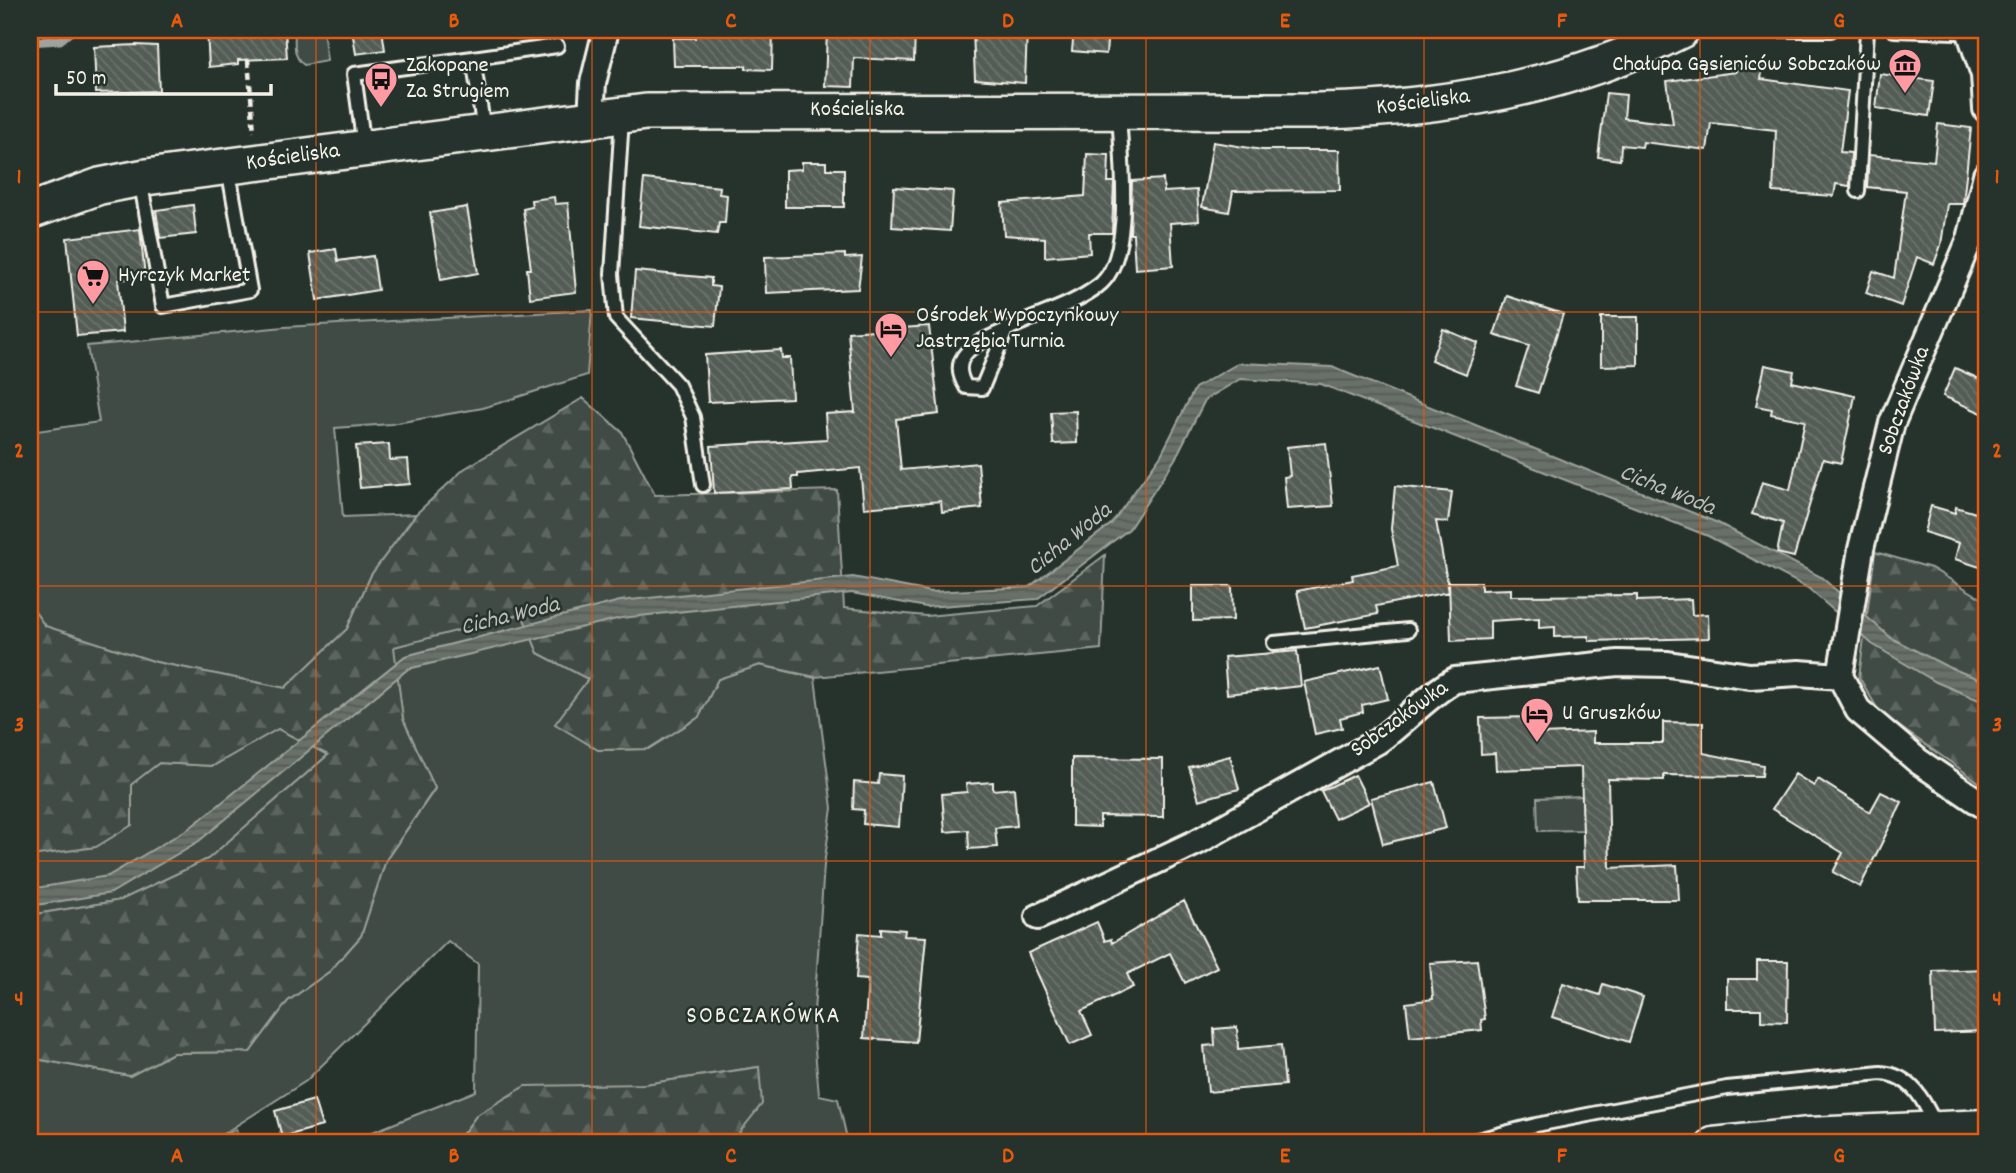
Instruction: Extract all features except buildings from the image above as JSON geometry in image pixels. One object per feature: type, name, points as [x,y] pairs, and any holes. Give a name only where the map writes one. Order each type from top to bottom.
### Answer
[{"type":"main road","name":"Kościeliska","points":[[30,211],[100,187],[140,178],[606,116],[695,111],[1346,111],[1443,102],[1558,76],[1623,55],[1681,30]]},
{"type":"street","points":[[606,30],[593,83],[606,116]]},
{"type":"street","points":[[1976,32],[1984,75],[1986,109]]},
{"type":"street","name":"Sobczakówka","points":[[1038,917],[1197,842],[1378,741],[1455,680],[1618,663],[1668,664],[1750,676],[1799,673],[1843,664],[1861,549],[1892,423],[1970,239],[1986,175]]},
{"type":"street","points":[[1843,664],[1857,710],[1918,761],[1986,807]]},
{"type":"street","points":[[1713,1143],[1809,1133],[1986,1125]]},
{"type":"lane","points":[[1722,30],[1831,30]]},
{"type":"lane","points":[[1858,191],[1867,30]]},
{"type":"lane","points":[[1894,30],[1976,32]]},
{"type":"lane","points":[[364,148],[354,74],[557,46]]},
{"type":"lane","points":[[473,58],[484,131]]},
{"type":"lane","points":[[1006,330],[982,388],[967,387],[961,379],[961,369],[963,357],[970,346],[1040,313],[1074,302],[1101,285],[1111,271],[1117,254],[1122,207],[1119,111]]},
{"type":"lane","points":[[606,116],[612,274],[617,318],[678,385],[693,417],[703,485]]},
{"type":"lane","points":[[140,178],[163,306],[250,290],[228,166]]},
{"type":"lane","points":[[1274,643],[1408,631]]},
{"type":"lane","points":[[1466,1143],[1536,1125],[1727,1088],[1881,1073],[1895,1074],[1921,1094],[1936,1127]]},
{"type":"path","points":[[248,60],[255,137]]},
{"type":"green space","points":[[295,30],[323,30],[327,61],[304,65],[295,49]]},
{"type":"green space","points":[[592,310],[587,375],[483,408],[391,424],[335,428],[343,517],[416,514],[371,575],[347,629],[285,688],[156,662],[45,626],[30,605],[30,432],[99,422],[87,346],[284,327]]},
{"type":"green space","points":[[583,398],[622,432],[655,495],[837,490],[844,608],[926,616],[1037,606],[1105,555],[1101,649],[815,677],[760,665],[718,679],[699,717],[648,749],[598,750],[555,724],[588,679],[538,653],[522,614],[394,647],[403,719],[435,788],[386,860],[361,936],[330,971],[288,1001],[250,1052],[173,1053],[130,1076],[30,1058],[30,915],[121,900],[208,859],[328,755],[278,729],[213,766],[159,763],[132,784],[132,825],[96,847],[30,856],[30,605],[45,626],[156,662],[285,688],[347,629],[371,575],[416,514],[464,469]]},
{"type":"green space","points":[[1875,552],[1931,568],[1986,601],[1986,787],[1880,713],[1859,677]]},
{"type":"green space","points":[[522,613],[538,653],[588,679],[598,750],[648,749],[699,717],[718,679],[760,665],[815,678],[832,808],[824,865],[813,1027],[819,1095],[838,1099],[848,1143],[731,1143],[758,1067],[645,1084],[477,1115],[456,1143],[325,1143],[355,1139],[476,1091],[478,964],[448,941],[306,1081],[209,1143],[30,1143],[30,1058],[130,1076],[173,1053],[250,1052],[288,1001],[330,971],[361,936],[386,860],[435,789],[403,719],[393,647]]},
{"type":"green space","points":[[278,728],[328,755],[208,859],[121,900],[30,915],[30,856],[33,857],[159,763],[213,766]]},
{"type":"green space","points":[[1582,796],[1583,830],[1538,831],[1537,798]]},
{"type":"green space","points":[[759,1067],[762,1104],[731,1143],[456,1143],[477,1115],[525,1086],[645,1084]]},
{"type":"green space","points":[[236,1129],[239,1143],[209,1143]]},
{"type":"shaded area","points":[[1239,363],[1332,367],[1718,523],[1821,577],[1891,638],[1946,666],[1986,682],[1986,703],[1936,682],[1872,644],[1808,588],[1708,536],[1321,384],[1240,379],[1205,400],[1175,459],[1129,529],[1037,599],[926,607],[852,593],[621,618],[408,669],[199,841],[111,893],[30,906],[30,889],[108,876],[191,827],[405,656],[620,601],[853,577],[931,592],[1029,587],[1111,524],[1161,455],[1195,388]]},
{"type":"waterway","points":[[30,42],[60,40],[72,30]]},
{"type":"place","name":"Chałupa Gąsieniców Sobczaków","points":[[1905,95]]},
{"type":"place","name":"Zakopane Za Strugiem","points":[[381,109]]},
{"type":"place","name":"Hyrczyk Market","points":[[93,306]]},
{"type":"place","name":"Ośrodek Wypoczynkowy Jastrzębia Turnia","points":[[891,359]]},
{"type":"place","name":"U Gruszków","points":[[1537,744]]},
{"type":"district","name":"SOBCZAKÓWKA","points":[[764,1017]]},
{"type":"water label","name":"Cicha Woda","points":[[1667,491]]},
{"type":"water label","name":"Cicha Woda","points":[[1070,540]]},
{"type":"water label","name":"Cicha Woda","points":[[510,617]]}]
